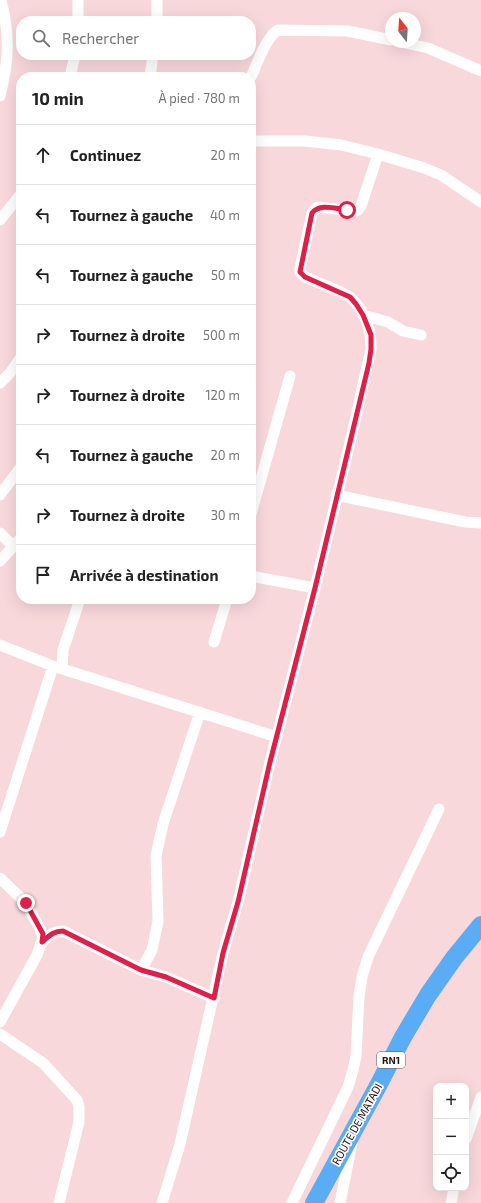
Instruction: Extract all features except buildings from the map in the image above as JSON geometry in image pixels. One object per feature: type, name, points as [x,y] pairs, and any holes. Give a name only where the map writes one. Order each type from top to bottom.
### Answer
[{"type":"highway","name":"ROUTE DE MATADI","points":[[314,1203],[403,1037],[428,995],[454,958],[481,925]]},
{"type":"street","points":[[1,0],[8,43],[8,60],[1,84]]},
{"type":"street","points":[[78,0],[78,16]]},
{"type":"street","points":[[157,0],[157,16]]},
{"type":"street","points":[[253,72],[266,44],[273,33],[278,30],[348,31],[385,39]]},
{"type":"street","points":[[421,46],[428,48],[481,71]]},
{"type":"street","points":[[71,72],[74,60]]},
{"type":"street","points":[[151,72],[152,60]]},
{"type":"street","points":[[256,141],[305,141],[327,143],[378,154],[424,168],[441,175],[481,202]]},
{"type":"street","points":[[162,1203],[180,1144],[223,953],[249,858],[277,737],[354,427],[371,349],[371,335],[363,315],[350,297],[305,277],[300,272],[300,268],[312,213],[317,207],[352,211],[358,210],[361,206],[378,154]]},
{"type":"street","points":[[0,220],[16,200]]},
{"type":"street","points":[[363,315],[388,322],[403,331],[421,335]]},
{"type":"street","points":[[0,383],[16,364]]},
{"type":"street","points":[[256,496],[290,376]]},
{"type":"street","points":[[0,495],[16,474]]},
{"type":"street","points":[[336,495],[481,524]]},
{"type":"street","points":[[0,533],[13,546]]},
{"type":"street","points":[[0,561],[16,543]]},
{"type":"street","points":[[256,577],[315,588]]},
{"type":"street","points":[[0,832],[78,604]]},
{"type":"street","points":[[214,642],[225,604]]},
{"type":"street","points":[[0,645],[57,667],[277,737]]},
{"type":"street","points":[[141,970],[152,950],[158,921],[156,856],[163,824],[200,712]]},
{"type":"street","points":[[292,1203],[348,1087],[356,1056],[362,977],[368,957],[439,809]]},
{"type":"street","points":[[0,878],[26,903],[43,934],[42,942],[37,955],[0,1022]]},
{"type":"street","points":[[42,942],[53,933],[63,931],[141,970],[166,977],[214,998]]},
{"type":"street","points":[[0,1034],[43,1063],[77,1100],[79,1107],[79,1122],[59,1203]]},
{"type":"street","points":[[469,1131],[481,1097]]},
{"type":"street","points":[[340,1203],[355,1127]]},
{"type":"street","points":[[451,1203],[453,1191]]},
{"type":"route","points":[[26,903],[43,934],[42,942],[53,933],[63,931],[141,970],[166,977],[214,998],[223,953],[238,902],[270,762],[315,588],[336,495],[369,363],[371,335],[363,315],[356,304],[350,297],[305,277],[300,272],[312,213],[314,210],[317,207],[323,207],[347,210]]}]
